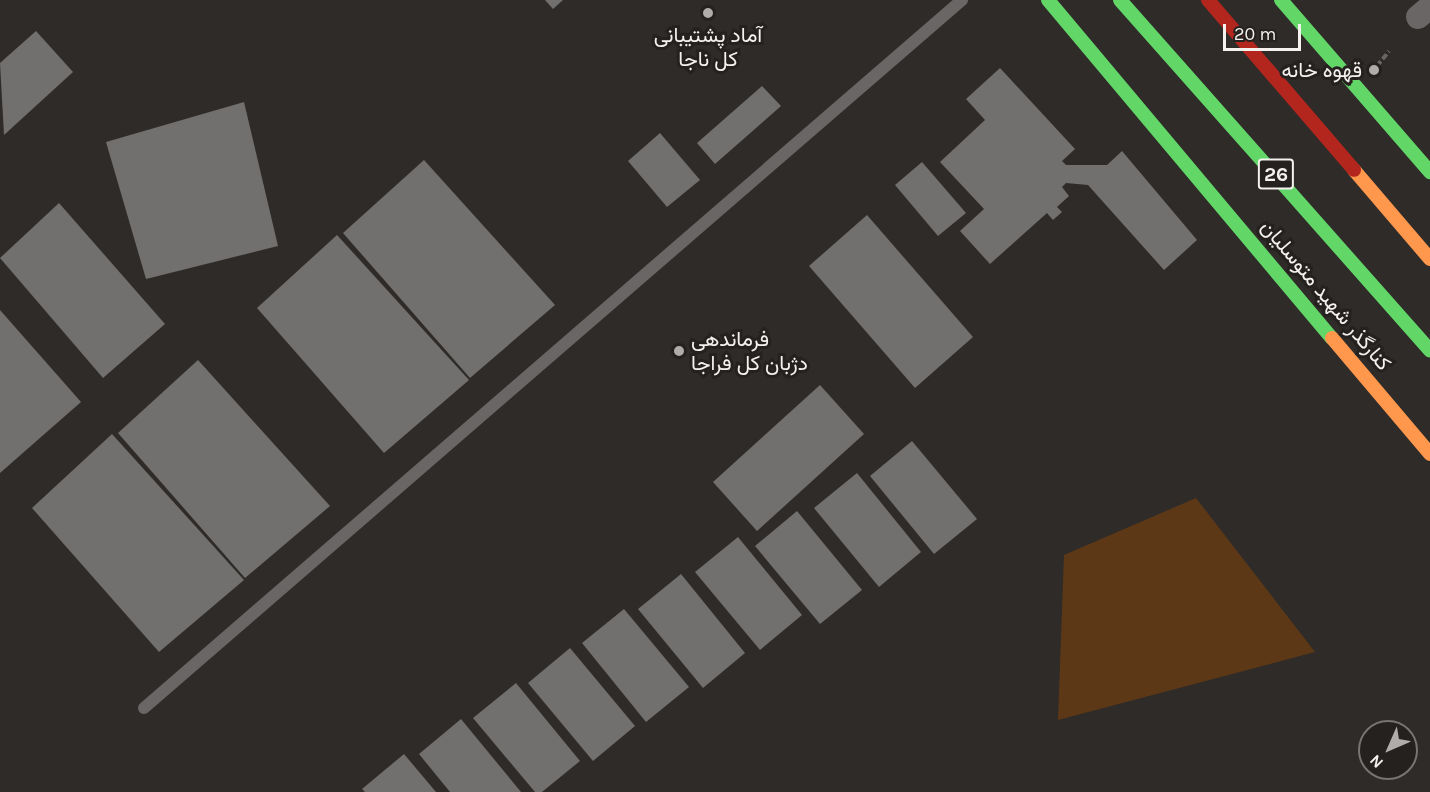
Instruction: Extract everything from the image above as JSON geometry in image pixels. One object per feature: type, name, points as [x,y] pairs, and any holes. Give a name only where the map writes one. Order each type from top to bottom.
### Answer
[{"type":"main road","name":"کنارگذر شهید متوسلیان","points":[[1047,0],[1430,454]]},
{"type":"main road","points":[[1104,0],[1146,30]]},
{"type":"main road","name":"26","points":[[1120,0],[1430,351]]},
{"type":"main road","points":[[1208,0],[1430,259]]},
{"type":"main road","points":[[1281,0],[1430,172]]},
{"type":"lane","points":[[144,708],[962,0]]},
{"type":"shaded area","points":[[1196,498],[1315,652],[1058,720],[1064,555]]},
{"type":"building","points":[[545,0],[563,0],[553,9]]},
{"type":"building","points":[[36,31],[73,72],[4,135],[0,63]]},
{"type":"building","points":[[1000,68],[1075,149],[1062,161],[1066,165],[1107,165],[1122,151],[1197,240],[1164,270],[1088,185],[1066,183],[1062,187],[1069,196],[1057,207],[1062,212],[1053,220],[1047,213],[990,264],[960,231],[984,209],[940,162],[985,120],[966,99]]},
{"type":"building","points":[[762,86],[781,106],[715,164],[697,143]]},
{"type":"building","points":[[244,102],[278,246],[146,279],[106,142]]},
{"type":"building","points":[[660,133],[700,180],[667,207],[628,161]]},
{"type":"building","points":[[424,160],[555,305],[470,378],[343,233]]},
{"type":"building","points":[[922,162],[966,213],[938,236],[895,185]]},
{"type":"building","points":[[59,203],[165,324],[103,378],[0,258]]},
{"type":"building","points":[[867,215],[973,337],[915,388],[809,266]]},
{"type":"building","points":[[337,235],[469,380],[384,453],[257,308]]},
{"type":"building","points":[[0,310],[81,402],[0,473]]},
{"type":"building","points":[[198,360],[330,506],[245,578],[118,433]]},
{"type":"building","points":[[820,385],[864,434],[757,531],[713,482]]},
{"type":"building","points":[[112,434],[244,580],[159,652],[32,508]]},
{"type":"building","points":[[912,441],[977,519],[934,554],[870,476]]},
{"type":"building","points":[[857,473],[921,552],[879,587],[814,508]]},
{"type":"building","points":[[797,511],[862,590],[820,624],[755,546]]},
{"type":"building","points":[[738,537],[802,615],[760,650],[695,572]]},
{"type":"building","points":[[681,574],[745,653],[703,688],[638,609]]},
{"type":"building","points":[[624,609],[689,687],[646,722],[582,643]]},
{"type":"building","points":[[570,648],[635,726],[593,761],[528,683]]},
{"type":"building","points":[[516,683],[580,761],[542,792],[535,792],[473,718]]},
{"type":"building","points":[[461,719],[521,792],[450,792],[419,754]]},
{"type":"building","points":[[404,754],[436,792],[365,792],[362,789]]},
{"type":"traffic: fast","points":[[1048,0],[1332,338]]},
{"type":"traffic: fast","points":[[1120,0],[1430,351]]},
{"type":"traffic: fast","points":[[1281,0],[1430,172]]},
{"type":"traffic: slow","points":[[1354,170],[1430,259]]},
{"type":"traffic: slow","points":[[1332,338],[1430,454]]},
{"type":"traffic: jam","points":[[1208,0],[1354,170]]},
{"type":"place","name":"آماد پشتیبانی کل ناجا","points":[[708,13]]},
{"type":"place","name":"قهوه خانه","points":[[1374,70]]},
{"type":"place","name":"فرماندهی دژبان کل فراجا","points":[[679,351]]}]
